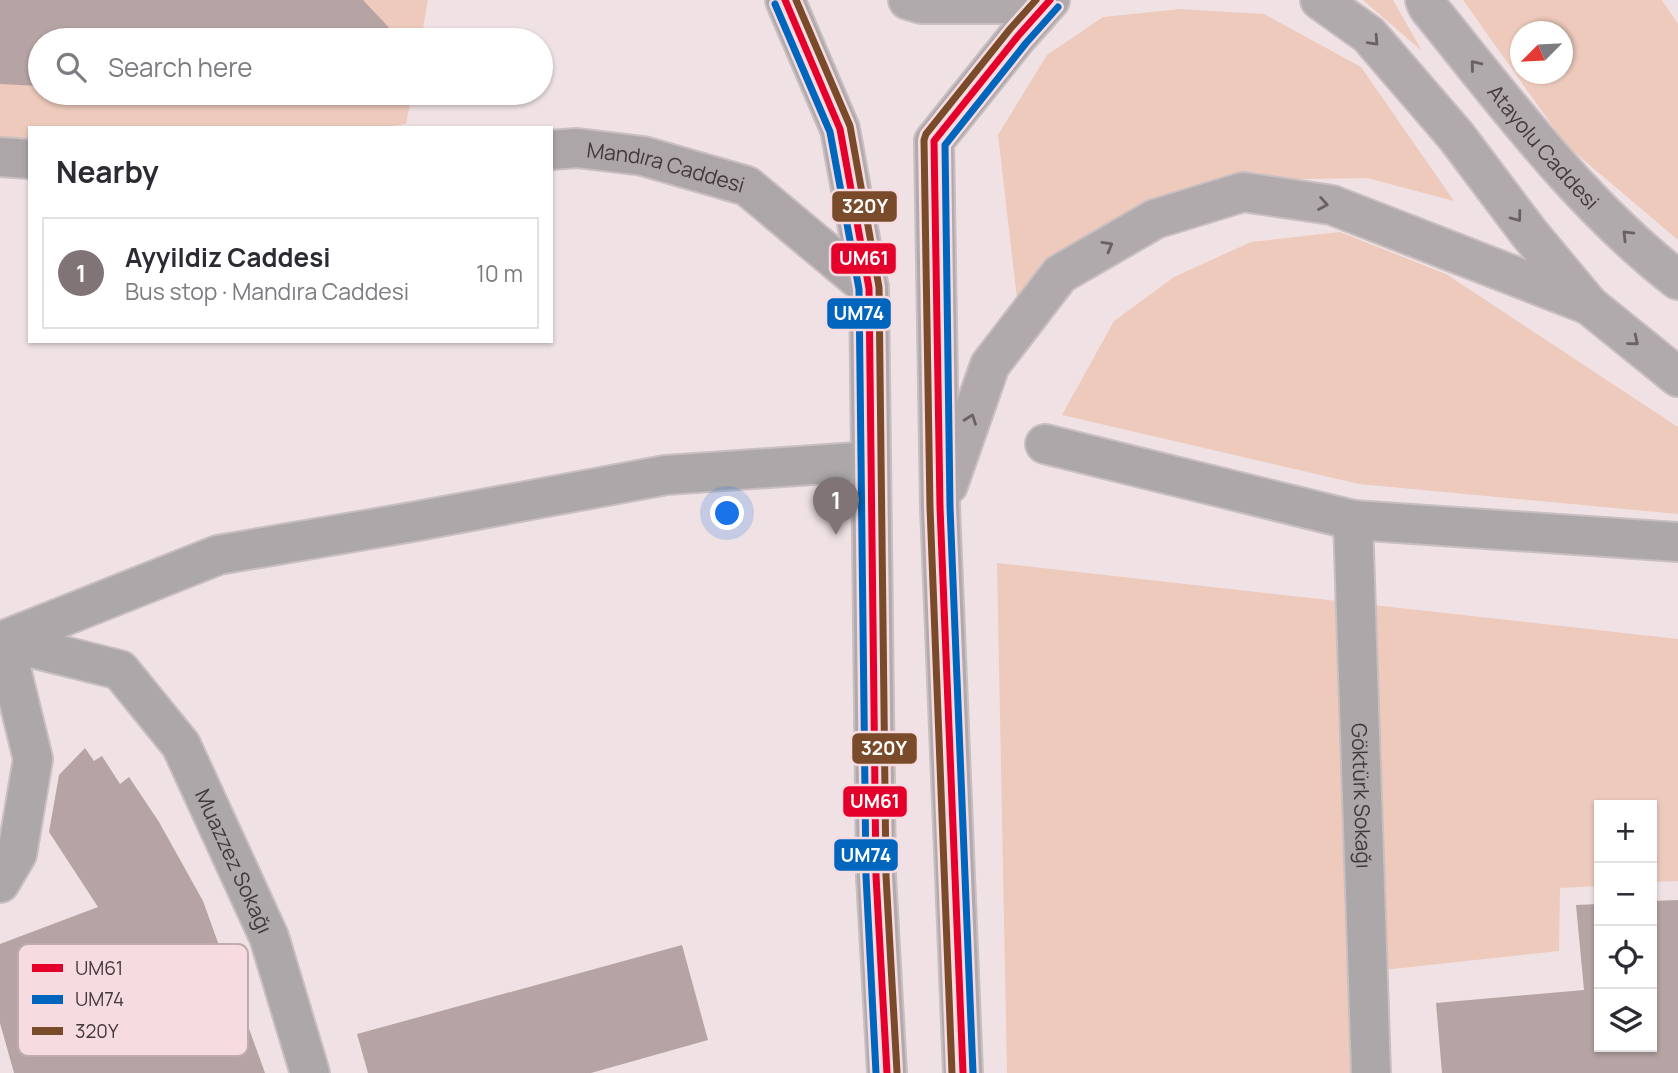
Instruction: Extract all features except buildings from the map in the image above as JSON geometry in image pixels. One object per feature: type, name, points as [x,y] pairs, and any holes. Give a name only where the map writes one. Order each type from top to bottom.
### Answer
[{"type":"main road","points":[[785,0],[840,129],[869,288],[877,876],[887,1073]]},
{"type":"main road","points":[[908,0],[922,4],[1012,4],[1026,0]]},
{"type":"main road","points":[[963,1073],[940,507],[934,141],[1050,0]]},
{"type":"main road","points":[[1320,0],[1369,35],[1456,136],[1529,233],[1590,305],[1678,377]]},
{"type":"main road","name":"Atayolu Caddesi","points":[[1424,0],[1553,161],[1646,255],[1678,279]]},
{"type":"main road","points":[[940,507],[990,365],[1060,274],[1155,219],[1243,192],[1332,205],[1590,305]]},
{"type":"street","name":"Mandıra Caddesi","points":[[553,150],[577,148],[643,156],[747,187],[869,288]]},
{"type":"street","points":[[0,157],[28,159]]},
{"type":"street","points":[[1045,444],[1353,520],[1678,542]]},
{"type":"street","points":[[0,883],[17,854],[33,759],[2,640],[218,555],[666,475],[871,461]]},
{"type":"street","name":"Göktürk Sokağı","points":[[1353,520],[1371,1073]]},
{"type":"street","name":"Muazzez Sokağı","points":[[2,640],[120,670],[181,745],[270,937],[310,1073]]},
{"type":"shaded area","points":[[0,0],[428,0],[423,28],[28,28],[28,105],[410,105],[406,124],[28,126],[28,140],[0,137]]},
{"type":"shaded area","points":[[1363,0],[1393,0],[1422,51]]},
{"type":"shaded area","points":[[1463,0],[1662,0],[1678,24],[1678,240],[1566,145],[1523,84],[1573,84],[1573,21],[1510,21],[1510,66]]},
{"type":"shaded area","points":[[1181,9],[1264,14],[1361,67],[1454,201],[1367,178],[1256,180],[1072,267],[1023,350],[998,135],[1047,55],[1103,17]]},
{"type":"shaded area","points":[[1340,232],[1446,274],[1678,427],[1678,514],[1359,484],[1062,415],[1114,321],[1174,277],[1251,242]]},
{"type":"shaded area","points":[[997,563],[1678,639],[1678,881],[1657,882],[1657,800],[1594,800],[1594,886],[1560,888],[1559,951],[1356,973],[1362,1073],[1007,1073]]},
{"type":"transit line","name":"UM61","points":[[785,0],[840,129],[869,288],[876,876],[887,1073]]},
{"type":"transit line","name":"320Y","points":[[796,0],[850,126],[879,287],[886,876],[897,1072]]},
{"type":"transit line","name":"320Y","points":[[952,1073],[930,507],[924,140],[926,134],[1036,0]]},
{"type":"transit line","name":"UM61","points":[[963,1073],[940,507],[934,141],[1050,0]]},
{"type":"transit line","name":"UM74","points":[[775,4],[830,132],[859,289],[866,876],[876,1073]]},
{"type":"transit line","name":"UM74","points":[[973,1073],[950,507],[945,145],[1058,7]]},
{"type":"place","name":"Ayyildiz Caddesi","points":[[836,535]]}]
